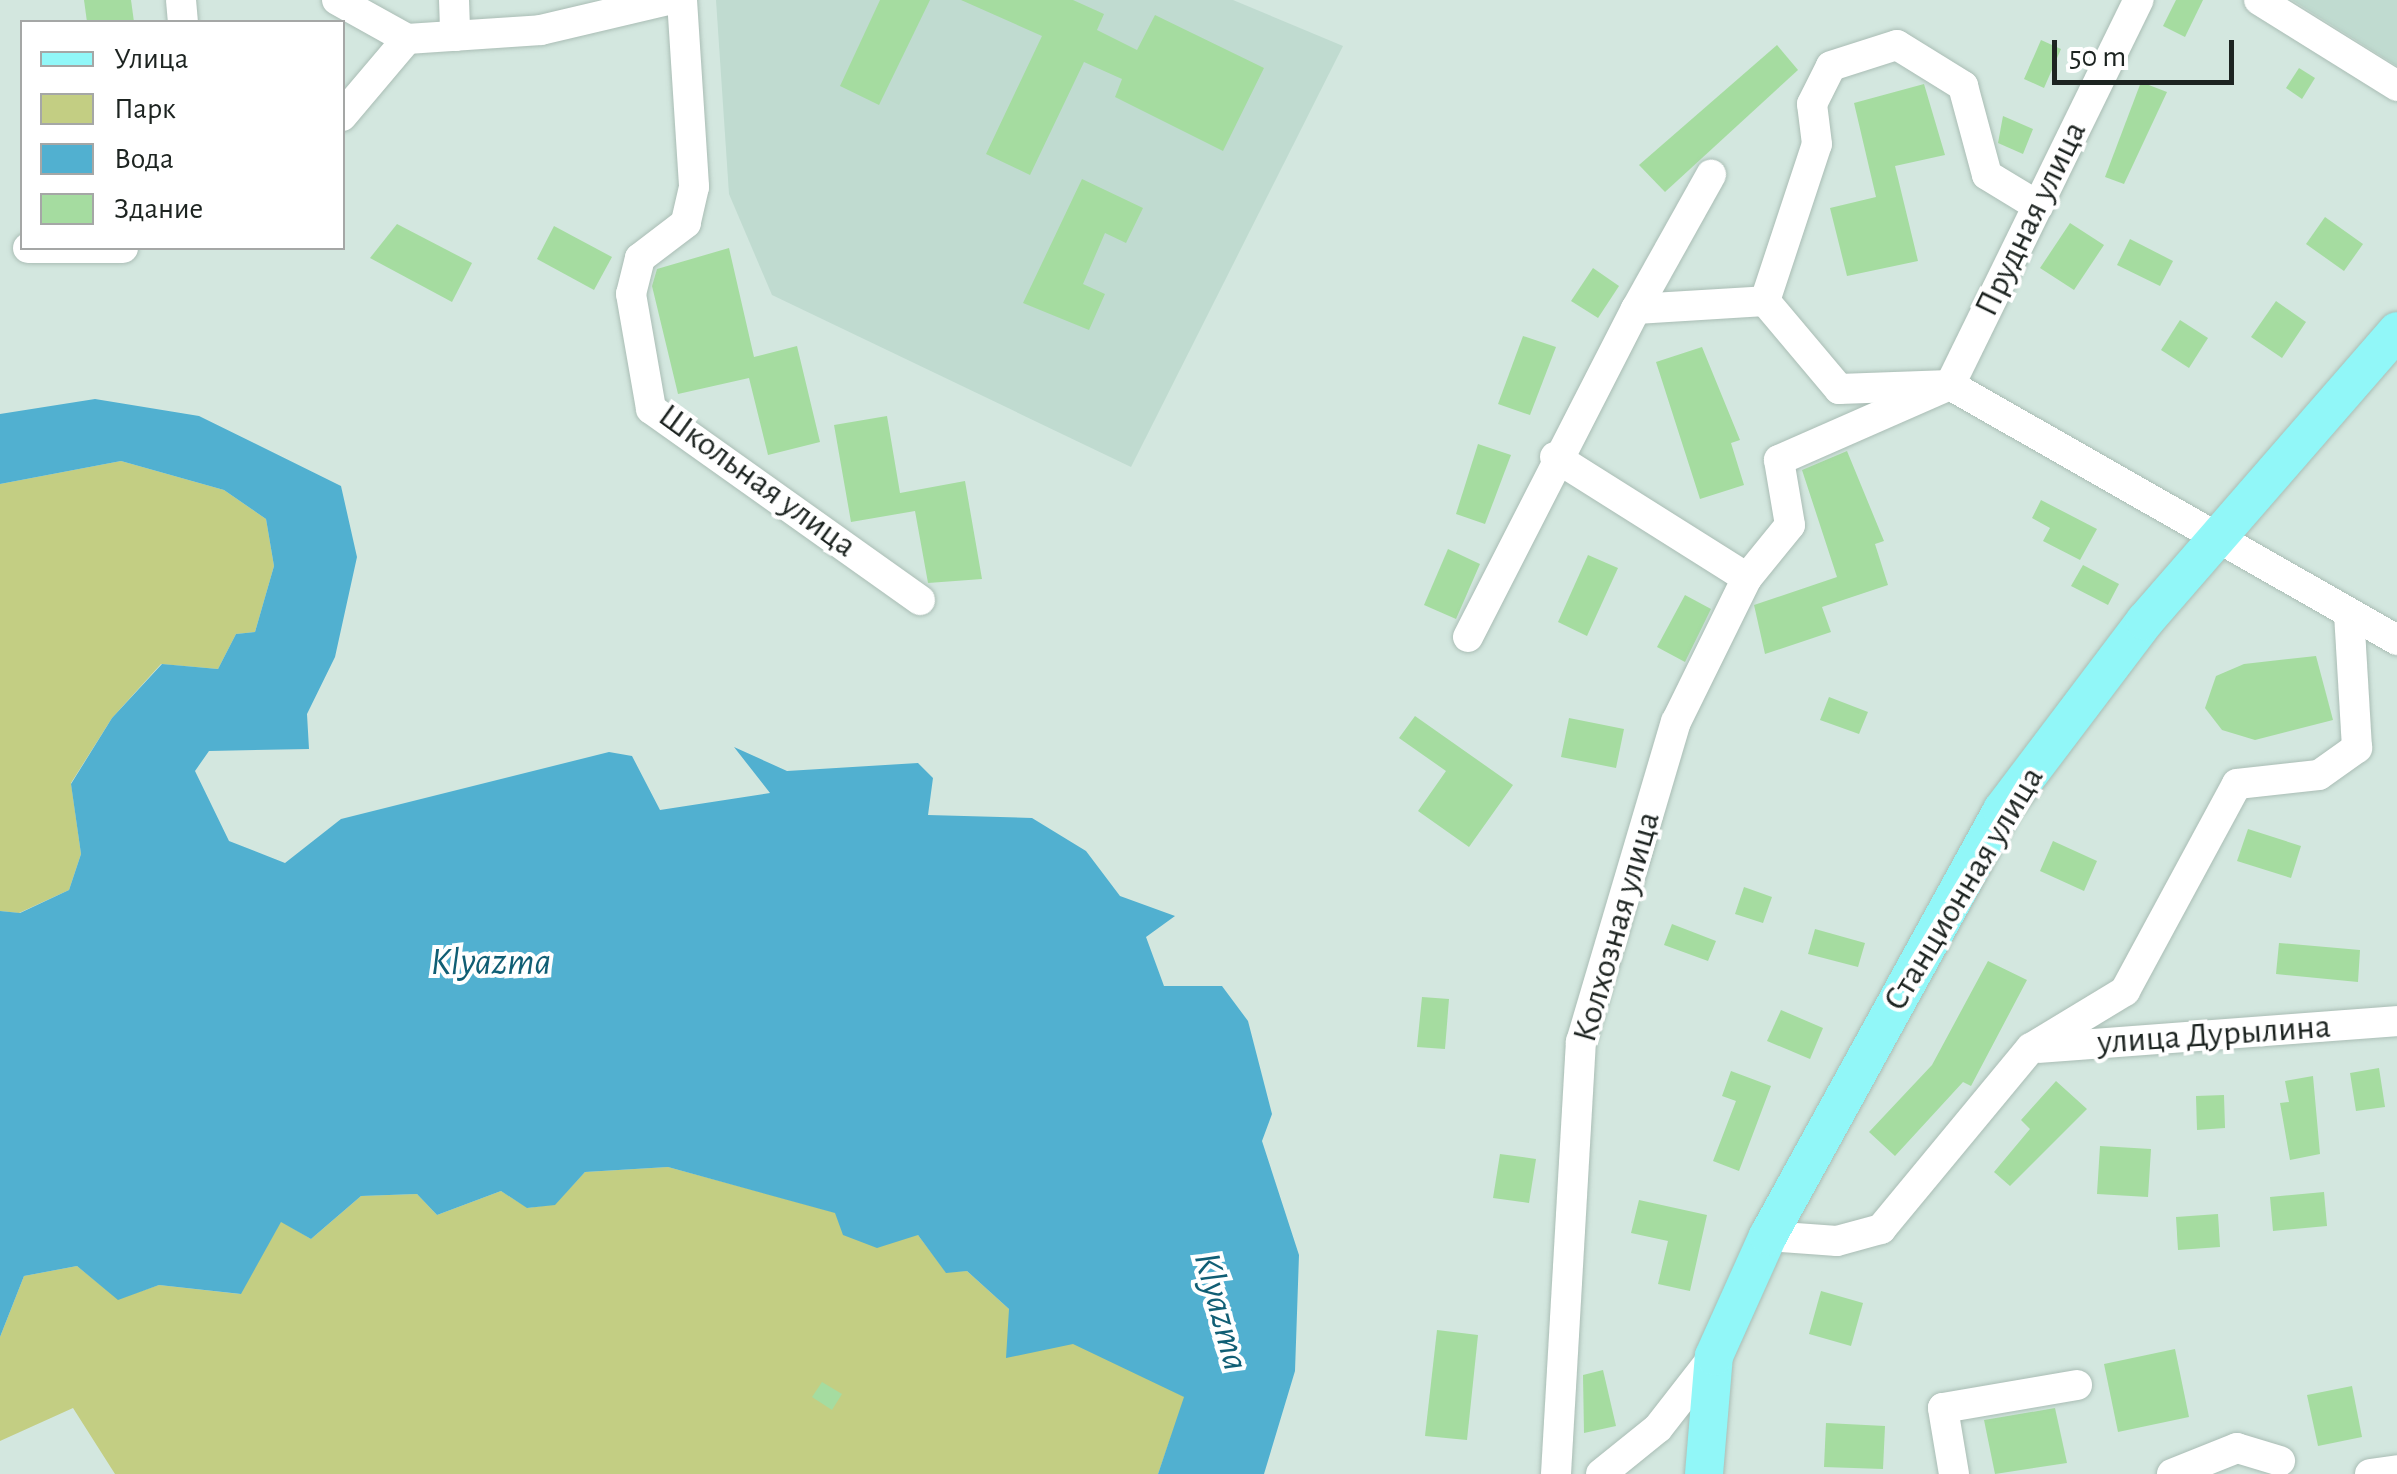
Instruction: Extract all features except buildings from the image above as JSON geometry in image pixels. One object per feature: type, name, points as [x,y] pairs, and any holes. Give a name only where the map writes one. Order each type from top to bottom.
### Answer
[{"type":"main road","name":"Станционная улица","points":[[1704,1474],[1714,1356],[1768,1236],[2002,810],[2214,541],[2397,331]]},
{"type":"street","points":[[337,0],[407,39],[541,30],[668,0]]},
{"type":"street","points":[[454,0],[455,36]]},
{"type":"street","name":"Школьная улица","points":[[682,0],[694,187],[686,223],[640,258],[631,294],[651,409],[920,600]]},
{"type":"street","name":"Прудная улица","points":[[1950,385],[2139,0]]},
{"type":"street","points":[[2259,0],[2397,86]]},
{"type":"street","points":[[345,112],[407,39]]},
{"type":"street","points":[[1765,301],[1817,144],[1812,104],[1830,66],[1898,45],[1963,86],[1987,175],[2038,206]]},
{"type":"street","points":[[1468,637],[1556,457],[1712,175]]},
{"type":"street","points":[[1636,309],[1765,301]]},
{"type":"street","points":[[1765,301],[1839,389],[1950,385],[2214,541],[2397,640]]},
{"type":"street","points":[[1556,457],[1747,578],[1790,525],[1779,460],[1950,385]]},
{"type":"street","name":"Колхозная улица","points":[[1556,1474],[1581,1042],[1676,722],[1747,578]]},
{"type":"street","points":[[1768,1236],[1836,1241],[1882,1229],[2031,1048],[2124,991],[2238,784],[2319,774],[2357,748],[2349,614]]},
{"type":"street","name":"улица Дурылина","points":[[2031,1048],[2397,1021]]},
{"type":"street","points":[[1602,1474],[1658,1428],[1714,1356]]},
{"type":"street","points":[[1954,1474],[1943,1408],[2077,1385]]},
{"type":"street","points":[[2172,1474],[2236,1448],[2280,1461]]},
{"type":"street","points":[[2370,1474],[2397,1470]]},
{"type":"shaded area","points":[[716,0],[1233,0],[1343,46],[1131,467],[772,295],[729,194]]},
{"type":"shaded area","points":[[2292,0],[2397,0],[2397,66]]},
{"type":"green space","points":[[121,461],[224,490],[266,519],[274,566],[255,632],[236,634],[218,669],[161,664],[112,718],[71,783],[81,854],[69,890],[19,913],[0,911],[0,484]]},
{"type":"green space","points":[[668,1167],[918,1235],[946,1272],[967,1271],[1009,1309],[1185,1397],[1158,1474],[115,1474],[73,1408],[0,1441],[0,1337],[24,1276],[77,1266],[118,1299],[159,1285],[240,1294],[281,1221],[311,1239],[361,1196],[417,1194],[437,1215],[501,1191],[528,1208],[555,1204],[585,1172]]},
{"type":"water","name":"Klyazma","points":[[95,399],[199,416],[341,486],[357,557],[335,657],[307,714],[309,749],[209,751],[195,771],[229,841],[285,863],[341,819],[609,752],[632,756],[660,810],[770,793],[734,747],[787,771],[918,763],[933,778],[928,815],[1032,818],[1086,851],[1120,896],[1175,916],[1146,937],[1164,986],[1222,986],[1248,1021],[1272,1114],[1262,1141],[1299,1255],[1295,1371],[1264,1474],[1158,1474],[1184,1397],[1073,1344],[1006,1358],[1009,1309],[967,1271],[946,1273],[918,1235],[877,1248],[843,1235],[835,1213],[668,1167],[585,1172],[555,1205],[527,1208],[501,1191],[437,1215],[417,1194],[361,1196],[311,1239],[281,1222],[241,1294],[159,1285],[118,1300],[77,1266],[24,1276],[0,1337],[0,911],[20,913],[69,890],[81,854],[71,784],[112,718],[162,664],[218,669],[236,634],[255,632],[274,566],[266,519],[224,490],[121,461],[0,484],[0,414]]}]
